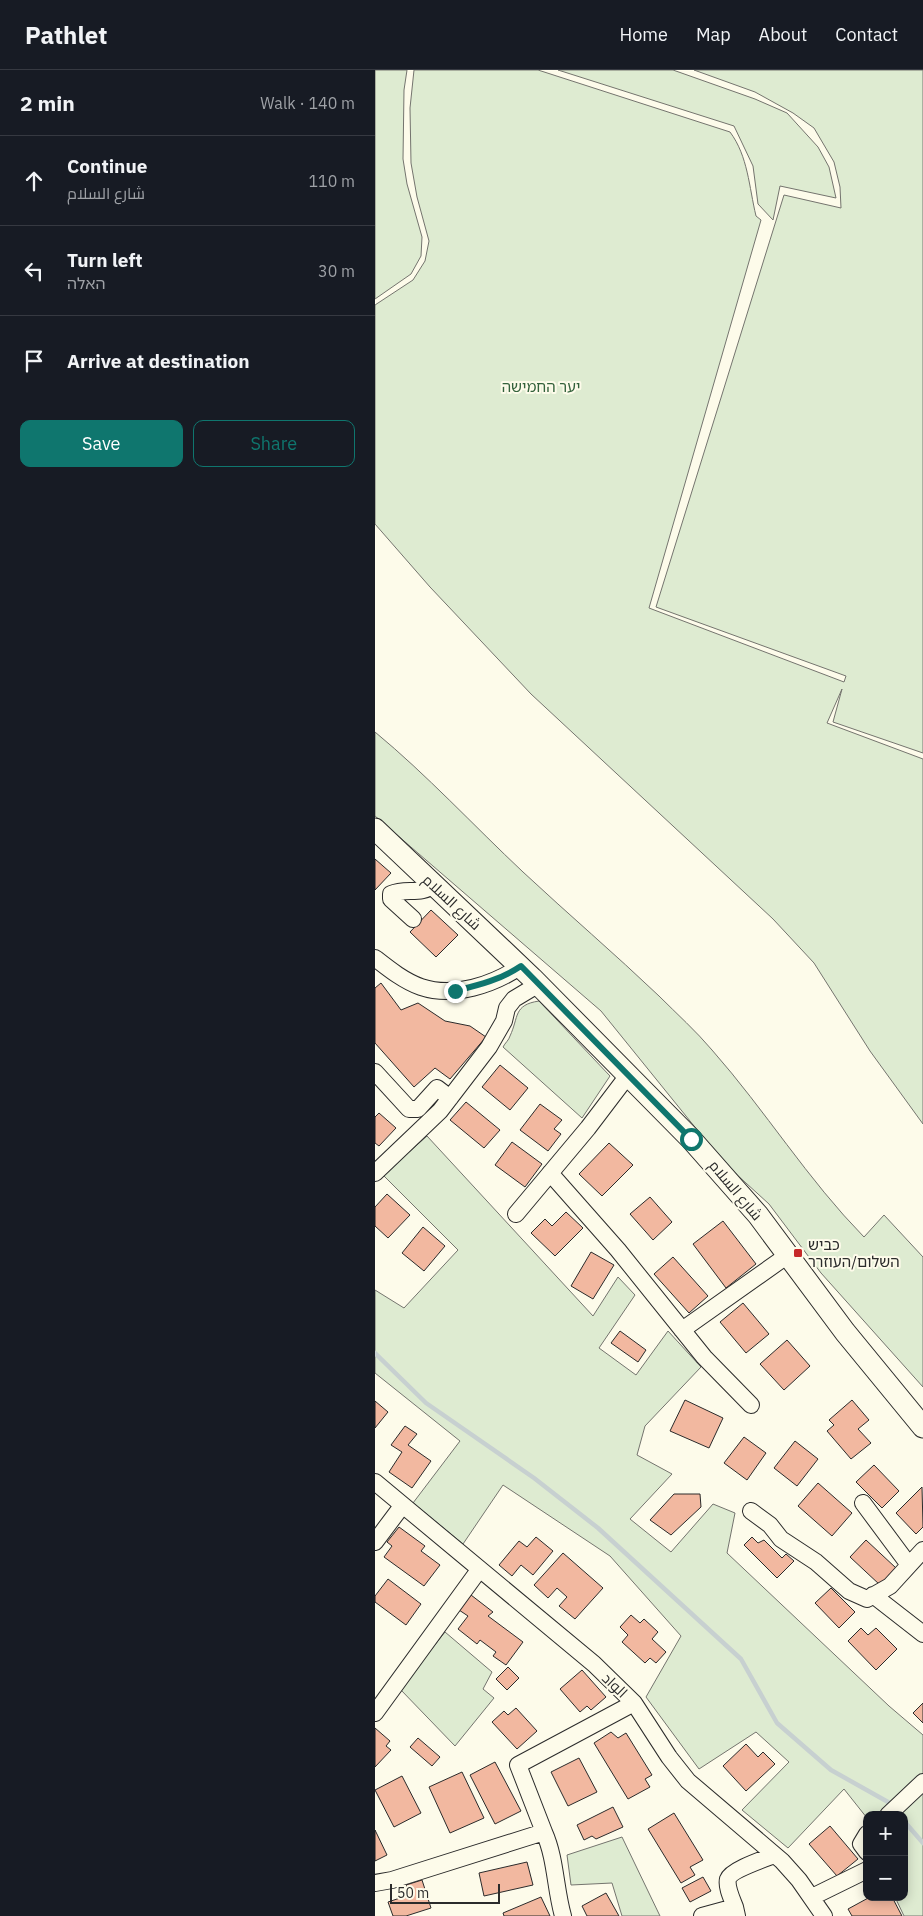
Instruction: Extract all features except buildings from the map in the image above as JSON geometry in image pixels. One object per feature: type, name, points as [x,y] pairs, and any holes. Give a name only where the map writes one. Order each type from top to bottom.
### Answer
[{"type":"main road","name":"شارع السلام","points":[[375,829],[521,966],[629,1074],[728,1179],[758,1215],[845,1332],[923,1427]]},
{"type":"street","points":[[413,919],[391,899],[391,894],[425,890],[434,885]]},
{"type":"street","points":[[375,958],[405,979],[421,987],[436,990],[455,991],[490,982],[507,975],[521,966]]},
{"type":"street","points":[[375,1173],[440,1111],[489,1047],[504,1021],[507,1008],[514,999],[539,984]]},
{"type":"street","points":[[375,1072],[409,1109],[418,1109],[437,1088],[450,1098]]},
{"type":"street","points":[[516,1214],[629,1074]]},
{"type":"street","points":[[550,1173],[618,1250],[704,1357],[751,1405]]},
{"type":"street","points":[[682,1330],[789,1256]]},
{"type":"street","name":"الواد","points":[[375,1482],[594,1664],[634,1703],[673,1763],[688,1781],[774,1854],[799,1880],[824,1916]]},
{"type":"street","points":[[863,1503],[909,1565]]},
{"type":"street","points":[[375,1542],[402,1506]]},
{"type":"street","points":[[751,1511],[770,1525],[781,1538],[816,1562],[849,1591],[867,1599],[890,1586],[923,1550]]},
{"type":"street","points":[[375,1713],[479,1570]]},
{"type":"street","points":[[873,1595],[923,1634]]},
{"type":"street","points":[[563,1916],[557,1896],[551,1848],[518,1764],[634,1703]]},
{"type":"street","points":[[892,1811],[923,1782]]},
{"type":"street","points":[[375,1883],[393,1880],[544,1832]]},
{"type":"street","points":[[702,1916],[736,1911],[728,1886],[728,1878],[733,1872],[774,1854]]},
{"type":"street","points":[[812,1897],[863,1872]]},
{"type":"green space","points":[[375,70],[407,70],[404,90],[403,159],[407,184],[422,237],[421,256],[411,274],[375,299]]},
{"type":"green space","name":"יער החמישה","points":[[414,70],[538,70],[730,132],[741,151],[756,216],[761,220],[649,608],[844,682],[846,676],[656,607],[784,195],[841,208],[840,187],[834,162],[814,128],[793,113],[755,92],[694,70],[923,70],[923,753],[833,722],[842,689],[827,723],[923,759],[923,1124],[870,1051],[814,963],[773,919],[531,694],[430,587],[375,524],[375,305],[413,280],[425,261],[429,241],[417,197],[411,163],[410,108]]},
{"type":"green space","points":[[558,70],[673,70],[755,99],[787,113],[818,147],[829,167],[836,198],[780,186],[773,220],[758,204],[753,166],[734,126]]},
{"type":"green space","points":[[375,732],[413,765],[523,872],[642,980],[699,1036],[731,1073],[805,1169],[864,1237],[884,1215],[923,1257],[923,1387],[821,1273],[769,1204],[724,1163],[601,1011],[375,816]]},
{"type":"green space","points":[[539,1001],[610,1076],[582,1118],[503,1047],[521,1009],[525,1005]]},
{"type":"green space","points":[[427,1136],[593,1316],[618,1277],[635,1295],[599,1348],[636,1375],[668,1331],[701,1367],[645,1426],[637,1455],[672,1474],[630,1519],[671,1552],[713,1504],[735,1513],[727,1553],[889,1706],[923,1735],[923,1916],[904,1916],[897,1901],[908,1901],[908,1811],[863,1811],[863,1813],[844,1789],[788,1848],[742,1810],[789,1762],[756,1732],[699,1769],[646,1697],[681,1636],[610,1556],[503,1485],[463,1544],[413,1503],[460,1441],[375,1373],[375,1290],[404,1308],[458,1250],[383,1175]]},
{"type":"green space","points":[[445,1632],[492,1672],[483,1689],[494,1698],[455,1746],[400,1689]]},
{"type":"green space","points":[[622,1837],[660,1916],[622,1916],[612,1883],[571,1885],[567,1855]]},
{"type":"waterway","points":[[375,1353],[426,1403],[534,1478],[598,1528],[741,1659],[777,1723],[831,1770],[888,1802]]},
{"type":"waterway","points":[[908,1826],[923,1843]]},
{"type":"place","name":"כביש השלום/העוזרר","points":[[798,1253]]},
{"type":"route","points":[[455,991],[490,982],[507,975],[521,966],[691,1139]]}]
